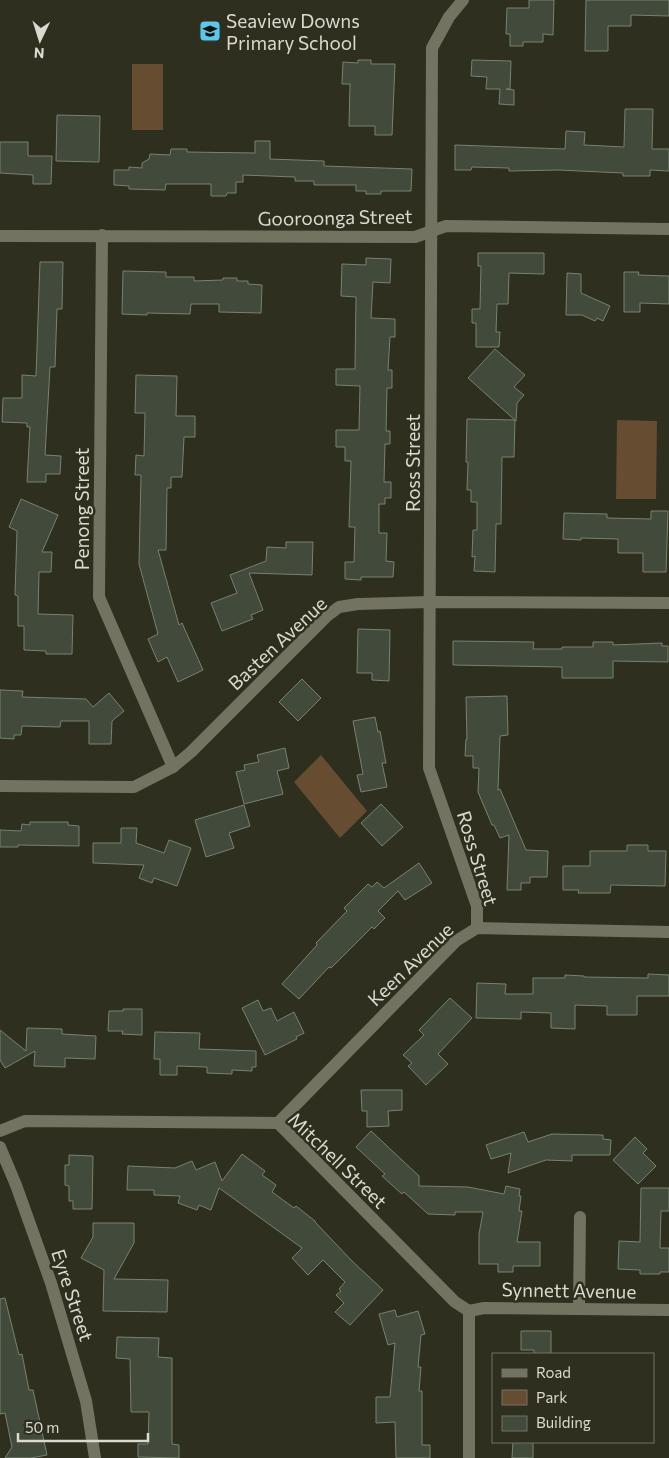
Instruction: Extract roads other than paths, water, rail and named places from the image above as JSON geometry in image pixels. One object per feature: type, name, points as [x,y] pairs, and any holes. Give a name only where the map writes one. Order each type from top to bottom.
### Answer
[{"type":"street","name":"Ross Street","points":[[463,0],[449,16],[432,48],[429,768],[478,906],[477,928]]},
{"type":"street","name":"Gooroonga Street","points":[[0,236],[415,237],[446,226],[669,229]]},
{"type":"street","name":"Penong Street","points":[[102,235],[99,597],[173,767]]},
{"type":"street","name":"Basten Avenue","points":[[0,786],[134,787],[173,767],[191,752],[327,616],[339,607],[358,604],[430,602],[669,603]]},
{"type":"street","name":"Keen Avenue","points":[[278,1123],[456,942],[477,928],[669,932]]},
{"type":"street","name":"Mitchell Street","points":[[0,1132],[25,1121],[278,1123],[455,1302],[469,1311]]},
{"type":"street","name":"Eyre Street","points":[[0,1146],[51,1283],[86,1400],[95,1458]]},
{"type":"street","points":[[579,1308],[580,1217]]},
{"type":"street","name":"Synnett Avenue","points":[[469,1311],[484,1308],[669,1310]]},
{"type":"street","points":[[469,1311],[469,1458]]},
{"type":"place","name":"Seaview Downs Primary School","points":[[210,31]]}]
